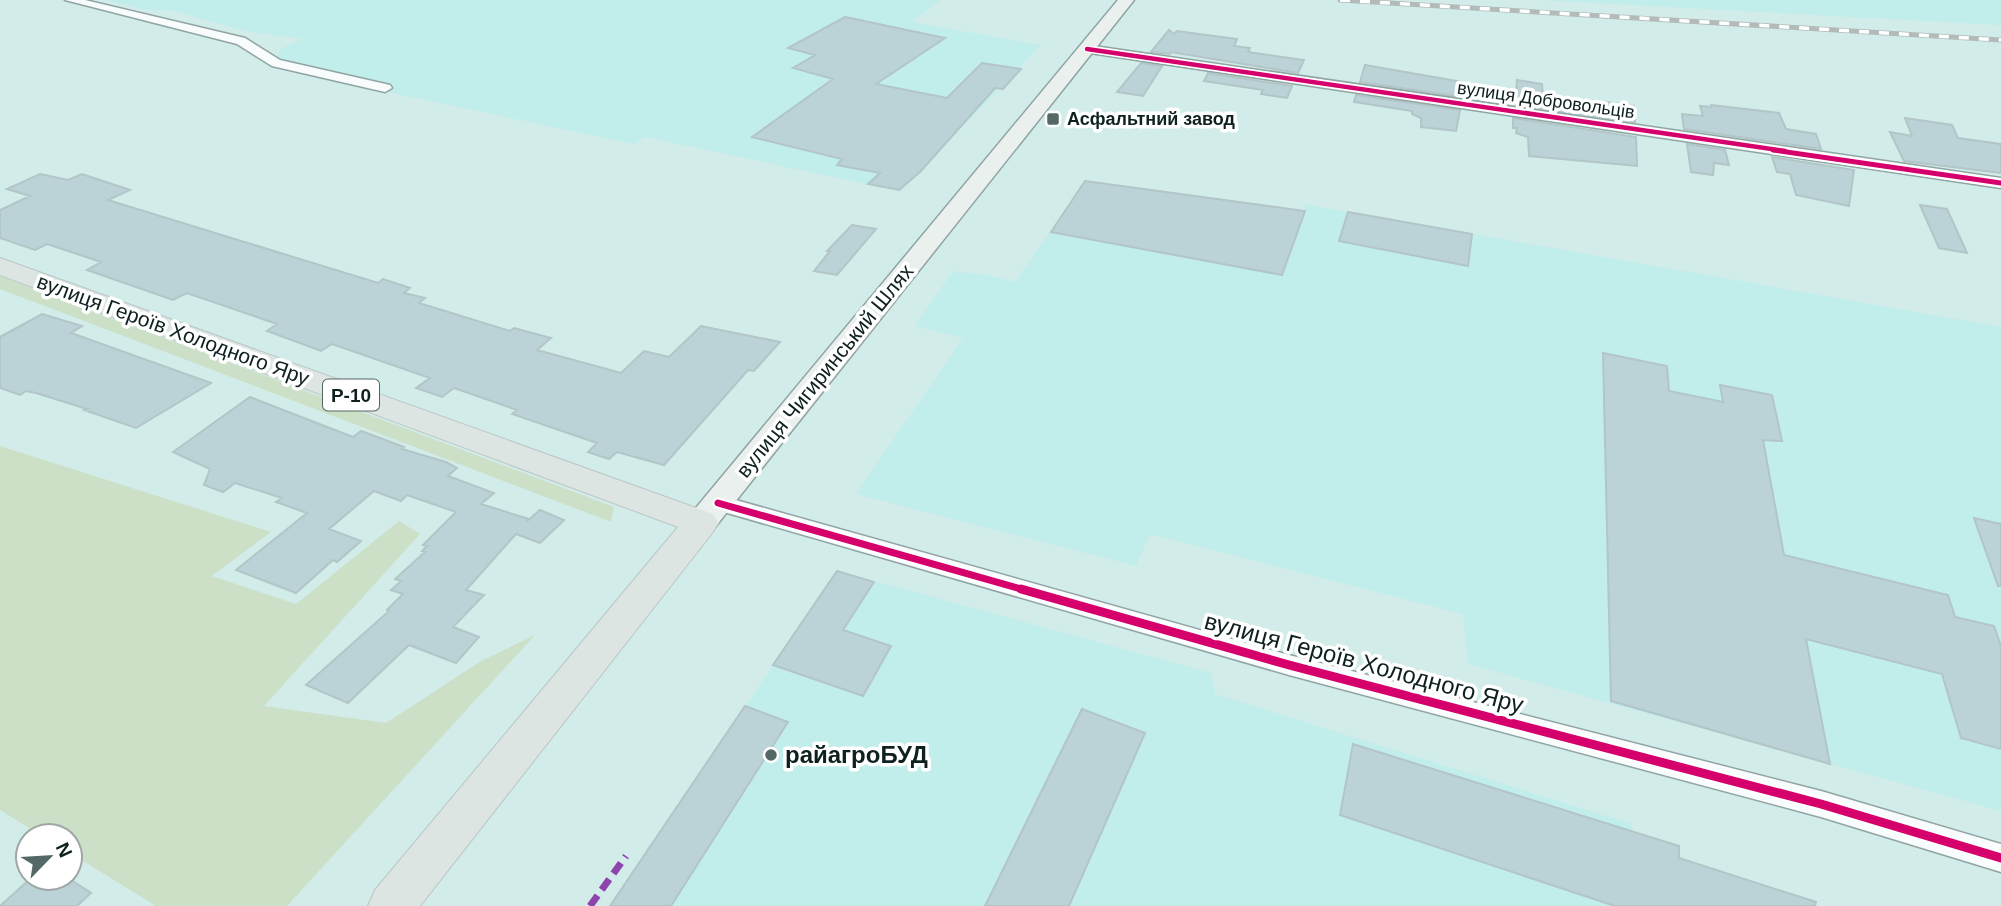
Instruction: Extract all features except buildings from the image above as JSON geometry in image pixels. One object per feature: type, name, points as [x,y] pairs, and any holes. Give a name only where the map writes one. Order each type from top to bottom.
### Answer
[{"type":"main road","name":"вулиця Чигиринський Шлях","points":[[391,906],[1126,0]]},
{"type":"main road","name":"вулиця Героїв Холодного Яру","points":[[0,266],[710,513]]},
{"type":"street","points":[[71,0],[241,41],[276,63],[385,88]]},
{"type":"street","name":"вулиця Добровольців","points":[[1087,49],[2001,183]]},
{"type":"street","name":"вулиця Героїв Холодного Яру","points":[[710,513],[1821,804],[2001,858]]},
{"type":"shaded area","points":[[105,0],[940,0],[911,22],[1041,45],[901,191],[645,137],[635,144],[382,91],[391,85],[277,60],[280,49],[303,39],[245,31],[175,11],[141,9]]},
{"type":"shaded area","points":[[1538,0],[2001,0],[2001,25]]},
{"type":"shaded area","points":[[1085,181],[1304,211],[1303,204],[2001,327],[2001,811],[1468,664],[1463,614],[1150,534],[1136,566],[856,494],[963,338],[915,326],[953,271],[1015,282]]},
{"type":"shaded area","points":[[837,571],[1211,673],[1215,694],[1632,824],[1636,904],[1642,906],[610,906]]},
{"type":"green space","points":[[0,276],[614,507],[611,522],[0,289]]},
{"type":"green space","points":[[0,446],[271,532],[212,576],[296,604],[399,521],[420,534],[264,706],[386,723],[481,661],[535,635],[287,906],[156,906],[84,862],[84,822],[19,822],[0,810]]},
{"type":"railway","points":[[1340,0],[2001,40]]},
{"type":"marked path","points":[[590,906],[626,856]]},
{"type":"cycle path","points":[[1087,49],[2001,183]]},
{"type":"cycle path","points":[[718,503],[1289,665],[1821,804],[2001,858]]},
{"type":"place","name":"Асфальтний завод","points":[[1053,119]]},
{"type":"place","name":"райагроБУД","points":[[771,755]]}]
